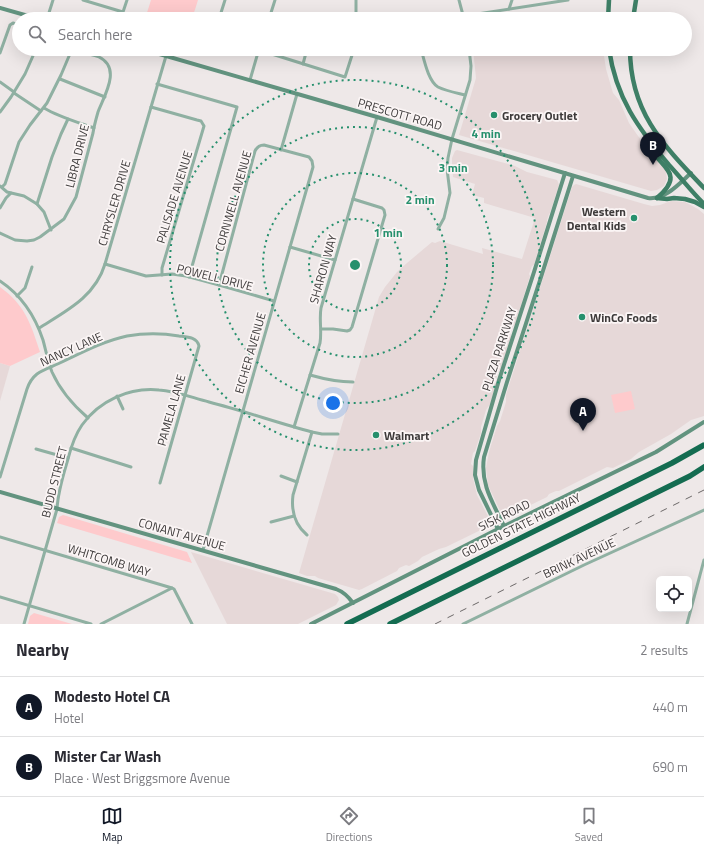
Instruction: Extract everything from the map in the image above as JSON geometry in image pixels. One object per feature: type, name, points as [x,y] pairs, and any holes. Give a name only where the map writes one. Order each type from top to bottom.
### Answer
[{"type":"highway","points":[[672,463],[704,441]]},
{"type":"highway","name":"GOLDEN STATE HIGHWAY","points":[[347,624],[672,463],[704,445]]},
{"type":"highway","points":[[390,624],[690,476],[704,467]]},
{"type":"main road","points":[[608,12],[609,0]]},
{"type":"main road","points":[[634,12],[636,0]]},
{"type":"main road","points":[[610,56],[618,87],[630,112],[650,148],[671,175],[665,192],[657,198]]},
{"type":"main road","points":[[631,56],[633,80],[642,109],[651,126],[704,188]]},
{"type":"main road","points":[[640,129],[704,206]]},
{"type":"main road","points":[[657,198],[685,199],[704,206]]},
{"type":"street","points":[[49,12],[53,0]]},
{"type":"street","points":[[83,0],[123,12],[127,0]]},
{"type":"street","points":[[221,12],[225,0]]},
{"type":"street","points":[[271,12],[275,0]]},
{"type":"street","points":[[356,0],[356,12]]},
{"type":"street","points":[[459,0],[462,12]]},
{"type":"street","points":[[509,9],[512,0]]},
{"type":"street","points":[[494,12],[568,0]]},
{"type":"street","points":[[0,8],[14,12]]},
{"type":"street","points":[[0,53],[12,24]]},
{"type":"street","points":[[0,112],[14,93],[29,67],[33,56]]},
{"type":"street","points":[[51,230],[44,212],[37,204],[24,196],[7,192],[1,186],[5,184],[21,138],[48,102],[70,56]]},
{"type":"street","name":"LIBRA DRIVE","points":[[0,233],[15,240],[34,240],[51,230],[64,219],[76,197],[97,115],[109,84],[110,69],[106,62],[96,56]]},
{"type":"street","name":"PRESCOTT ROAD","points":[[166,56],[648,198],[657,198]]},
{"type":"street","name":"CHRYSLER DRIVE","points":[[39,328],[75,304],[87,294],[100,279],[166,56]]},
{"type":"street","points":[[250,80],[257,56]]},
{"type":"street","points":[[280,56],[346,77],[352,56]]},
{"type":"street","points":[[303,64],[305,56]]},
{"type":"street","points":[[423,56],[434,83],[440,88],[466,95]]},
{"type":"street","points":[[438,229],[444,218],[450,193],[447,164],[452,140],[471,73],[470,56]]},
{"type":"street","points":[[60,79],[105,97]]},
{"type":"street","points":[[0,82],[41,111]]},
{"type":"street","points":[[157,84],[237,108],[189,277]]},
{"type":"street","points":[[281,150],[297,94]]},
{"type":"street","name":"PALISADE AVENUE","points":[[151,107],[201,121],[204,124],[204,129],[162,268],[162,275]]},
{"type":"street","points":[[44,108],[68,119],[94,128]]},
{"type":"street","name":"SHARON WAY","points":[[294,427],[320,343],[320,320],[322,308],[377,117]]},
{"type":"street","points":[[37,204],[52,157],[68,119]]},
{"type":"street","name":"CORNWELL AVENUE","points":[[219,285],[256,151],[259,146],[264,145],[281,150]]},
{"type":"street","name":"EICHER AVENUE","points":[[203,550],[313,167],[312,161],[309,157],[281,150]]},
{"type":"street","name":"PLAZA PARKWAY","points":[[498,529],[479,490],[476,475],[476,461],[499,380],[565,173]]},
{"type":"street","points":[[657,198],[667,193],[690,173]]},
{"type":"street","name":"PLAZA PARKWAY","points":[[504,526],[489,496],[484,481],[482,465],[573,176]]},
{"type":"street","points":[[0,208],[11,193]]},
{"type":"street","points":[[321,329],[333,328],[347,331],[353,326],[385,215],[384,210],[378,206],[353,199]]},
{"type":"street","points":[[290,247],[335,260]]},
{"type":"street","name":"POWELL DRIVE","points":[[105,264],[146,276],[172,274],[189,277],[274,301]]},
{"type":"street","points":[[17,296],[25,288],[32,267]]},
{"type":"street","points":[[0,281],[17,296],[29,310],[39,328],[50,367],[57,381],[68,398],[88,418]]},
{"type":"street","name":"NANCY LANE","points":[[0,477],[27,389],[29,384],[36,376],[50,367],[102,344],[127,336],[139,334],[161,334],[182,336],[197,341]]},
{"type":"street","name":"PAMELA LANE","points":[[160,483],[199,346],[197,341]]},
{"type":"street","points":[[310,374],[328,380],[353,382]]},
{"type":"street","name":"BUDD STREET","points":[[24,624],[57,509],[58,490],[71,448],[78,432],[88,418],[101,406],[117,396],[135,391],[152,389],[168,391],[243,411],[312,432],[322,434],[338,434]]},
{"type":"street","points":[[117,396],[124,409]]},
{"type":"street","name":"SISK ROAD","points":[[311,624],[504,526],[656,452],[704,422]]},
{"type":"street","points":[[307,535],[299,527],[294,516],[292,502],[312,432]]},
{"type":"street","points":[[71,448],[131,467]]},
{"type":"street","points":[[36,449],[68,458]]},
{"type":"street","points":[[280,476],[297,482]]},
{"type":"street","name":"CONANT AVENUE","points":[[0,492],[336,589],[345,594],[353,603]]},
{"type":"street","name":"BRINK AVENUE","points":[[463,624],[584,565],[704,510]]},
{"type":"street","points":[[271,522],[294,516]]},
{"type":"street","name":"WHITCOMB WAY","points":[[0,537],[172,588]]},
{"type":"street","points":[[687,624],[704,560]]},
{"type":"street","points":[[101,624],[172,588],[174,589],[192,624]]},
{"type":"street","points":[[0,597],[91,624]]},
{"type":"shaded area","points":[[151,0],[198,0],[194,12],[147,12]]},
{"type":"shaded area","points":[[474,56],[604,56],[613,93],[619,100],[629,123],[651,152],[665,167],[667,179],[664,186],[657,190],[651,191],[459,135],[476,78]]},
{"type":"shaded area","points":[[457,150],[515,166],[527,172],[557,180],[559,185],[534,265],[532,266],[529,274],[530,276],[515,325],[513,326],[510,334],[511,337],[495,382],[496,384],[490,404],[486,410],[481,427],[481,433],[473,453],[471,464],[473,466],[473,478],[477,495],[491,522],[489,526],[422,557],[409,566],[406,565],[399,568],[397,571],[359,590],[315,576],[307,576],[299,573],[379,297],[385,287],[397,272],[432,242],[435,243],[440,241],[483,254],[482,248],[522,259],[535,218],[484,203],[484,198],[472,195],[475,184],[453,177],[452,158]]},
{"type":"shaded area","points":[[576,184],[652,206],[671,201],[685,202],[704,214],[704,416],[691,420],[671,434],[639,452],[631,459],[613,468],[607,467],[559,491],[549,494],[547,497],[506,517],[503,517],[488,485],[486,468],[489,452],[506,402],[506,395],[572,187]]},
{"type":"shaded area","points":[[0,287],[16,301],[26,316],[40,352],[10,366],[0,363]]},
{"type":"shaded area","points":[[0,363],[10,366],[0,401]]},
{"type":"shaded area","points":[[631,391],[635,409],[615,413],[611,395]]},
{"type":"shaded area","points":[[63,515],[187,552],[192,563],[57,523],[59,517]]},
{"type":"shaded area","points":[[191,552],[335,594],[339,600],[336,605],[298,624],[227,624]]},
{"type":"shaded area","points":[[34,613],[72,624],[28,624],[30,616]]},
{"type":"railway","points":[[435,624],[704,490]]},
{"type":"place","name":"Grocery Outlet","points":[[494,115]]},
{"type":"place","name":"Mister Car Wash","points":[[653,165]]},
{"type":"place","name":"Western Dental Kids","points":[[634,218]]},
{"type":"place","name":"WinCo Foods","points":[[582,317]]},
{"type":"place","name":"Modesto Hotel CA","points":[[583,431]]},
{"type":"place","name":"Walmart","points":[[376,435]]}]
